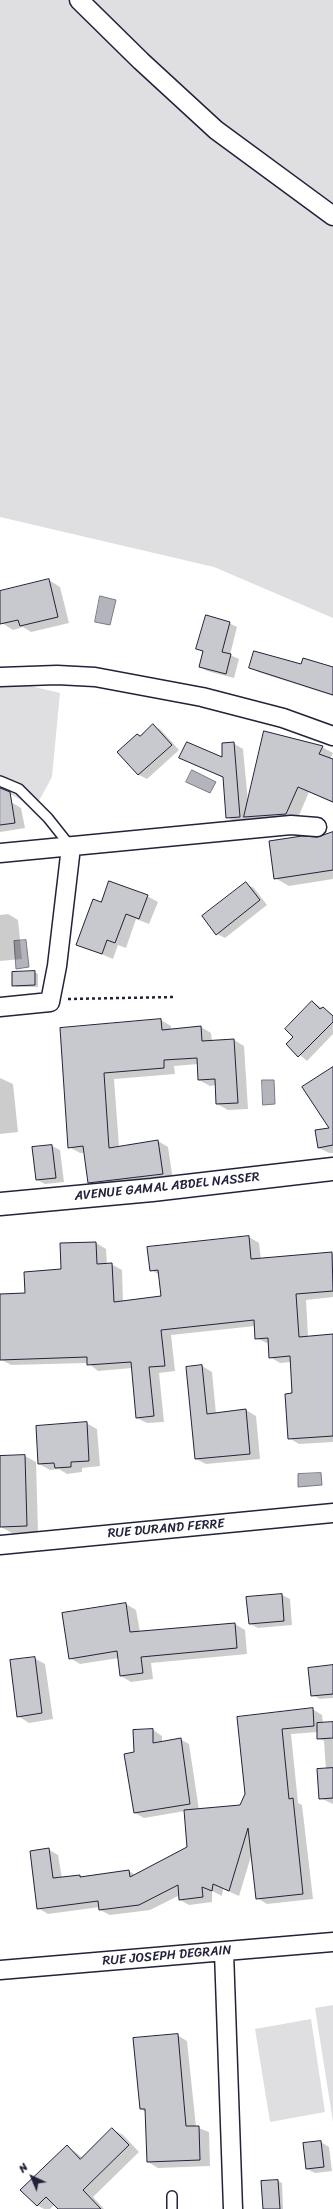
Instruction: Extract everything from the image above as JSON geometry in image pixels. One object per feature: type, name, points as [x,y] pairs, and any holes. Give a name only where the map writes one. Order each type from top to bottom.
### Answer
[{"type":"street","points":[[79,0],[141,61],[216,130],[333,216]]},
{"type":"street","points":[[0,677],[57,675],[95,677],[202,697],[283,718],[333,736]]},
{"type":"street","points":[[0,853],[290,825],[317,827]]},
{"type":"street","points":[[0,1007],[50,1002],[57,966],[71,847]]},
{"type":"street","name":"AVENUE GAMAL ABDEL NASSER","points":[[0,1204],[152,1190],[333,1169]]},
{"type":"street","name":"RUE DURAND FERRE","points":[[0,1545],[333,1513]]},
{"type":"street","name":"RUE JOSEPH DEGRAIN","points":[[0,1970],[333,1942]]},
{"type":"street","points":[[224,1952],[233,2209]]},
{"type":"lane","points":[[0,781],[19,789],[48,818],[71,847]]},
{"type":"lane","points":[[172,2196],[172,2209]]},
{"type":"path","points":[[50,1002],[77,998],[174,997]]},
{"type":"shaded area","points":[[0,0],[333,0],[333,618],[214,567],[0,517]]},
{"type":"shaded area","points":[[100,596],[116,600],[110,625],[95,622]]},
{"type":"shaded area","points":[[0,683],[18,683],[60,693],[52,777],[35,808],[12,795],[0,797]]},
{"type":"shaded area","points":[[192,770],[216,782],[210,793],[186,782]]},
{"type":"shaded area","points":[[26,940],[29,967],[16,969],[14,941]]},
{"type":"shaded area","points":[[262,1080],[274,1080],[275,1104],[263,1105]]},
{"type":"shaded area","points":[[321,1473],[322,1485],[298,1487],[298,1474]]},
{"type":"shaded area","points":[[333,2005],[333,2122],[315,2008]]},
{"type":"shaded area","points":[[311,2019],[325,2112],[270,2122],[255,2029]]},
{"type":"building","points":[[49,579],[58,617],[20,626],[18,620],[0,624],[0,591]]},
{"type":"building","points":[[206,615],[230,622],[222,652],[231,654],[226,674],[199,667],[203,651],[196,649]]},
{"type":"building","points":[[254,651],[301,664],[303,658],[333,667],[333,695],[249,668]]},
{"type":"building","points":[[153,724],[172,745],[138,775],[117,752],[137,734],[140,736]]},
{"type":"building","points":[[264,731],[323,746],[319,754],[333,759],[333,802],[298,787],[286,814],[244,817]]},
{"type":"building","points":[[187,742],[222,757],[222,743],[234,742],[240,817],[226,818],[223,777],[179,758]]},
{"type":"building","points":[[0,788],[10,792],[15,823],[0,825]]},
{"type":"building","points":[[333,832],[333,870],[274,879],[269,841],[302,836],[317,837]]},
{"type":"building","points":[[109,881],[148,895],[139,919],[126,914],[115,943],[107,940],[102,954],[76,945],[93,899],[101,902]]},
{"type":"building","points":[[246,882],[260,900],[216,935],[202,916]]},
{"type":"building","points":[[35,971],[35,985],[12,986],[12,972]]},
{"type":"building","points":[[312,1001],[320,1009],[323,1007],[333,1016],[333,1022],[298,1057],[286,1044],[293,1037],[285,1029]]},
{"type":"building","points":[[161,1019],[162,1030],[201,1026],[202,1041],[234,1039],[238,1103],[216,1104],[215,1079],[198,1080],[197,1058],[164,1060],[164,1068],[104,1073],[109,1148],[158,1140],[163,1174],[88,1183],[83,1146],[68,1148],[60,1028]]},
{"type":"building","points":[[333,1067],[333,1145],[318,1148],[315,1130],[329,1128],[302,1087]]},
{"type":"building","points":[[52,1145],[56,1178],[36,1180],[32,1147]]},
{"type":"building","points":[[249,1236],[251,1259],[332,1252],[333,1291],[296,1294],[299,1337],[333,1334],[333,1436],[288,1439],[285,1394],[292,1393],[290,1356],[269,1358],[268,1338],[255,1339],[254,1320],[161,1330],[165,1366],[149,1367],[154,1416],[136,1418],[131,1362],[87,1365],[87,1357],[0,1360],[0,1294],[25,1293],[24,1272],[61,1269],[60,1243],[96,1242],[97,1264],[112,1263],[114,1302],[161,1296],[158,1270],[150,1271],[147,1247]]},
{"type":"building","points":[[202,1365],[207,1414],[246,1409],[250,1454],[195,1459],[186,1367]]},
{"type":"building","points":[[87,1422],[89,1461],[71,1462],[71,1467],[55,1468],[54,1463],[38,1464],[36,1426]]},
{"type":"building","points":[[25,1455],[27,1526],[0,1527],[0,1456]]},
{"type":"building","points":[[282,1594],[284,1621],[249,1624],[246,1597]]},
{"type":"building","points":[[126,1603],[130,1632],[235,1623],[237,1648],[141,1657],[143,1673],[120,1676],[117,1651],[69,1659],[62,1613]]},
{"type":"building","points":[[35,1657],[42,1713],[17,1717],[10,1660]]},
{"type":"building","points":[[333,1665],[333,1694],[311,1696],[308,1668]]},
{"type":"building","points":[[313,1708],[314,1726],[282,1729],[289,1799],[293,1798],[303,1894],[256,1899],[248,1828],[229,1891],[213,1884],[212,1891],[202,1887],[203,1897],[179,1900],[178,1885],[139,1905],[99,1910],[98,1901],[37,1909],[30,1851],[49,1848],[53,1878],[80,1875],[80,1877],[129,1870],[130,1877],[187,1847],[184,1810],[240,1805],[245,1794],[237,1717]]},
{"type":"building","points":[[333,1722],[333,1738],[317,1739],[317,1723]]},
{"type":"building","points":[[153,1729],[153,1743],[181,1738],[190,1804],[134,1813],[124,1754],[134,1752],[133,1730]]},
{"type":"building","points":[[333,1768],[333,1798],[319,1799],[317,1769]]},
{"type":"building","points":[[178,2034],[186,2126],[199,2126],[200,2160],[147,2162],[145,2109],[140,2109],[133,2038]]},
{"type":"building","points":[[112,2128],[129,2145],[83,2190],[101,2209],[58,2209],[46,2197],[37,2206],[20,2190],[67,2145],[80,2159]]},
{"type":"building","points":[[321,2141],[324,2167],[306,2169],[303,2143]]},
{"type":"building","points":[[278,2180],[280,2209],[263,2209],[261,2181]]}]
